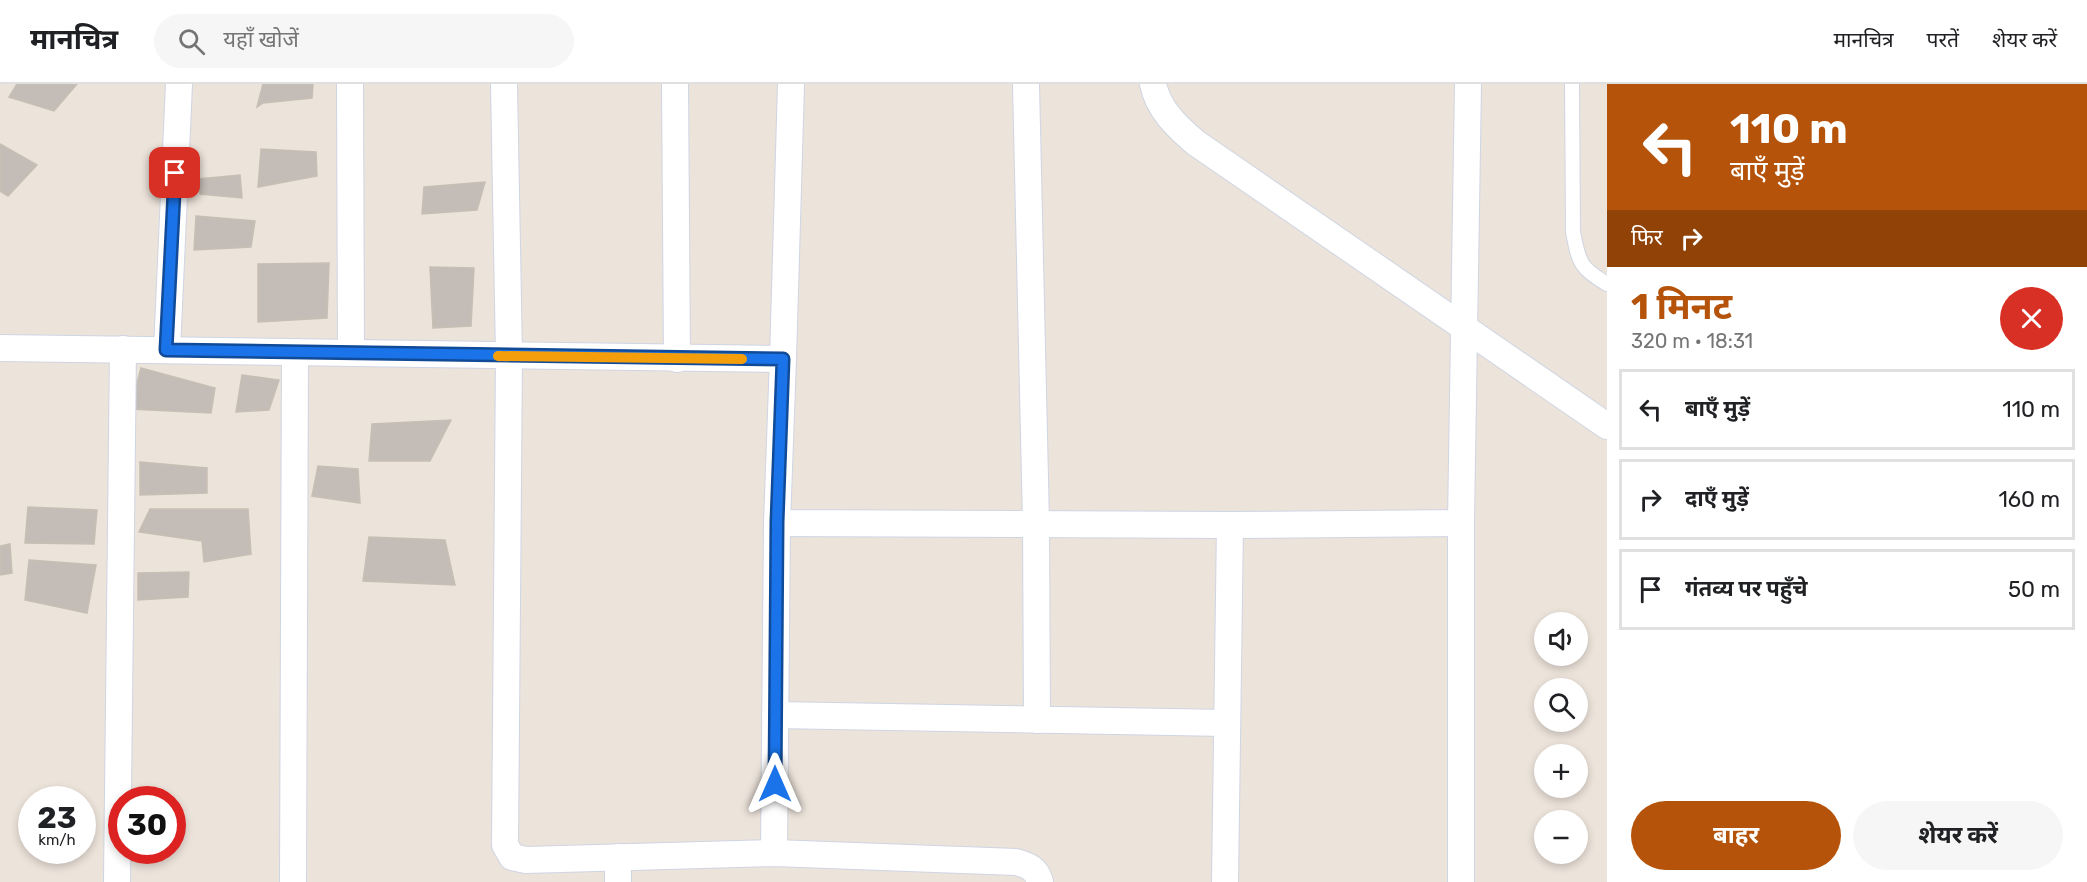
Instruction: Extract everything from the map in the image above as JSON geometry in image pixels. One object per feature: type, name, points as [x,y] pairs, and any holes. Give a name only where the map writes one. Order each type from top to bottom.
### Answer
[{"type":"street","points":[[166,350],[179,84]]},
{"type":"street","points":[[350,84],[351,353]]},
{"type":"street","points":[[504,84],[509,356],[505,844],[512,857],[618,870],[774,853],[1016,862],[1029,865],[1039,875],[1040,882]]},
{"type":"street","points":[[675,84],[677,359]]},
{"type":"street","points":[[774,853],[777,522],[791,84]]},
{"type":"street","points":[[1026,84],[1038,720]]},
{"type":"street","points":[[1153,84],[1154,92],[1172,122],[1196,143],[1607,426]]},
{"type":"street","points":[[1461,882],[1461,523],[1468,84]]},
{"type":"street","points":[[0,348],[783,359]]},
{"type":"street","points":[[117,882],[123,349]]},
{"type":"street","points":[[293,882],[295,352]]},
{"type":"street","points":[[777,522],[1230,525],[1461,523]]},
{"type":"street","points":[[1225,882],[1230,525]]},
{"type":"street","points":[[775,716],[1227,723]]},
{"type":"lane","points":[[1572,84],[1573,232],[1578,256],[1587,272],[1607,284]]},
{"type":"building","points":[[17,84],[77,84],[54,111],[9,97]]},
{"type":"building","points":[[263,84],[313,84],[312,98],[263,103],[257,107]]},
{"type":"building","points":[[0,144],[37,165],[8,196],[0,191]]},
{"type":"building","points":[[261,149],[316,152],[317,176],[258,187]]},
{"type":"building","points":[[240,175],[242,198],[200,194],[198,179]]},
{"type":"building","points":[[485,182],[477,210],[422,214],[424,187]]},
{"type":"building","points":[[196,216],[255,221],[251,247],[194,250]]},
{"type":"building","points":[[329,263],[327,318],[258,322],[258,264]]},
{"type":"building","points":[[430,267],[474,268],[471,326],[433,328]]},
{"type":"building","points":[[141,368],[215,388],[211,413],[130,409]]},
{"type":"building","points":[[242,375],[279,380],[269,410],[236,412]]},
{"type":"building","points":[[451,420],[430,461],[369,461],[372,424]]},
{"type":"building","points":[[140,462],[207,468],[207,493],[140,495]]},
{"type":"building","points":[[318,466],[358,469],[360,503],[312,496]]},
{"type":"building","points":[[28,507],[97,510],[94,544],[25,543]]},
{"type":"building","points":[[150,509],[248,509],[251,554],[204,562],[202,541],[139,532]]},
{"type":"building","points":[[369,537],[445,540],[455,585],[363,581]]},
{"type":"building","points":[[10,544],[12,573],[0,575],[0,546]]},
{"type":"building","points":[[29,560],[96,565],[87,613],[25,600]]},
{"type":"building","points":[[189,572],[188,597],[138,600],[138,573]]},
{"type":"slow traffic","points":[[498,356],[742,359]]},
{"type":"route","points":[[175,173],[166,350],[783,359],[777,522],[775,784]]}]
